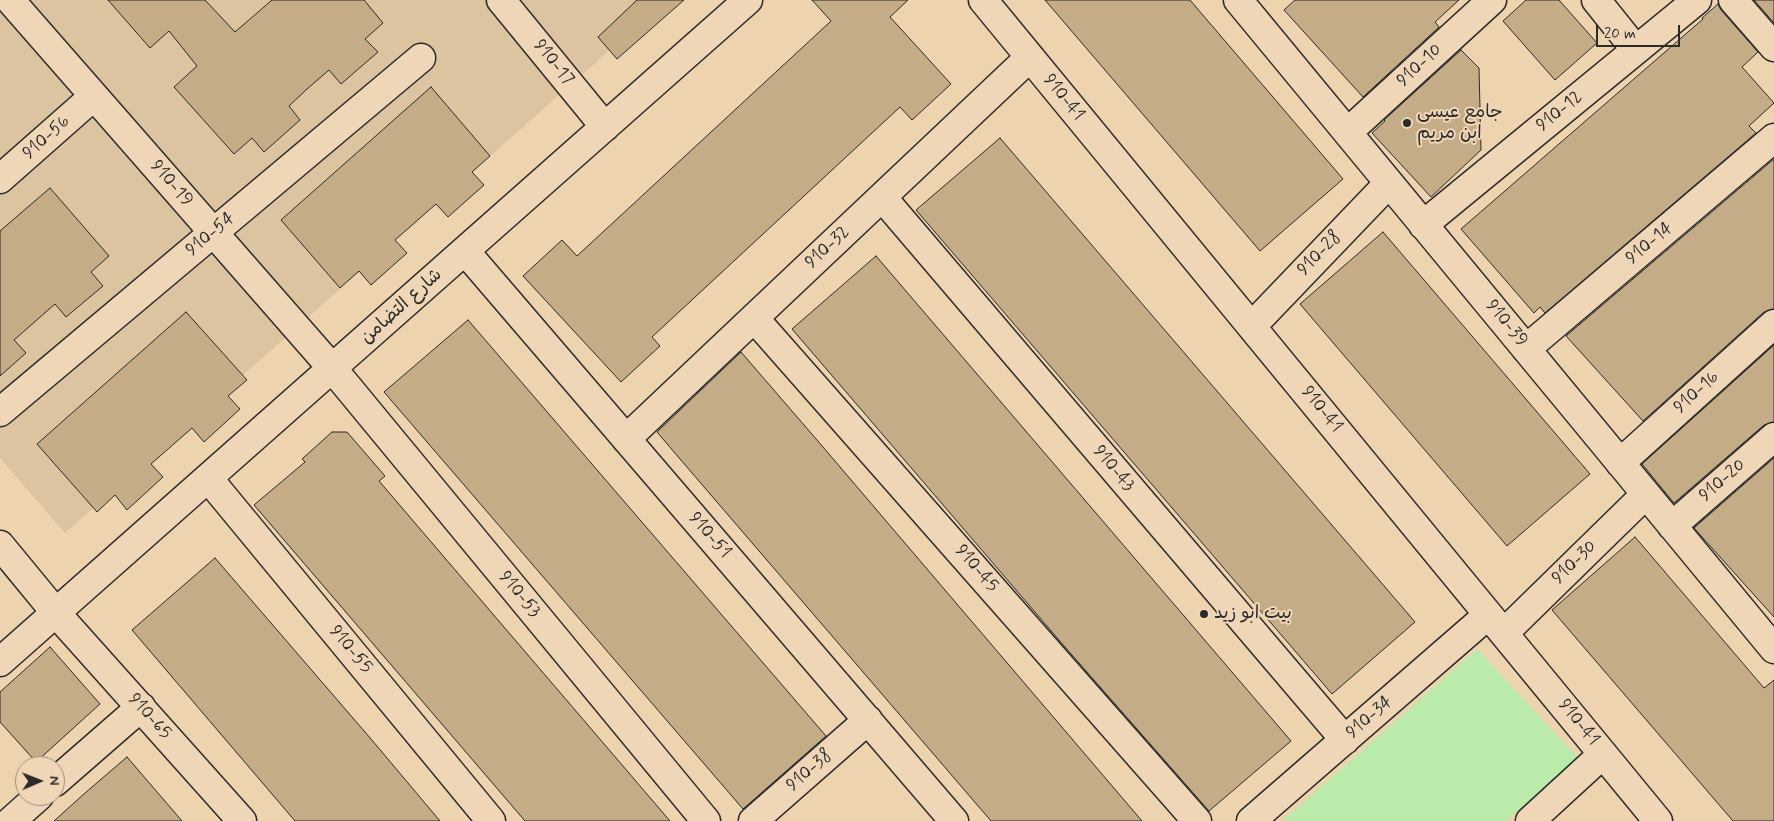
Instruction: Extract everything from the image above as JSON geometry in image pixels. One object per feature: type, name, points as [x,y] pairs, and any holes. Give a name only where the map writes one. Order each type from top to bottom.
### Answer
[{"type":"street","name":"910-19","points":[[10,0],[332,368]]},
{"type":"street","name":"910-17","points":[[501,0],[605,127]]},
{"type":"street","name":"شارع التضامن","points":[[0,662],[748,0]]},
{"type":"street","name":"910-41","points":[[983,0],[1658,821]]},
{"type":"street","name":"910-10","points":[[1348,132],[1492,0]]},
{"type":"street","points":[[1596,0],[1636,50]]},
{"type":"street","name":"910-12","points":[[1424,225],[1697,0]]},
{"type":"street","points":[[1732,0],[1774,47]]},
{"type":"street","name":"910-39","points":[[1250,4],[1348,132],[1526,349],[1672,526],[1770,635]]},
{"type":"street","name":"910-32","points":[[626,439],[1030,57]]},
{"type":"street","name":"910-54","points":[[0,412],[421,58]]},
{"type":"street","name":"910-56","points":[[0,179],[94,96]]},
{"type":"street","name":"910-14","points":[[1526,349],[1774,138]]},
{"type":"street","name":"910-28","points":[[1252,326],[1389,182]]},
{"type":"street","name":"910-43","points":[[882,197],[1345,740]]},
{"type":"street","name":"910-51","points":[[465,251],[954,821]]},
{"type":"street","name":"910-45","points":[[754,318],[1197,821]]},
{"type":"street","name":"910-16","points":[[1620,463],[1774,324]]},
{"type":"street","name":"910-53","points":[[332,368],[706,821]]},
{"type":"street","name":"910-20","points":[[1672,526],[1774,437]]},
{"type":"street","name":"910-55","points":[[208,478],[491,821]]},
{"type":"street","name":"910-30","points":[[1496,624],[1646,494]]},
{"type":"street","name":"910-65","points":[[0,545],[56,613],[242,821]]},
{"type":"street","name":"910-34","points":[[1251,821],[1345,740],[1496,624]]},
{"type":"street","points":[[65,773],[141,708]]},
{"type":"street","name":"910-38","points":[[753,821],[868,720]]},
{"type":"street","points":[[1530,821],[1603,754]]},
{"type":"street","points":[[11,821],[28,806]]},
{"type":"shaded area","points":[[0,0],[666,0],[65,533],[0,458]]},
{"type":"green space","points":[[1477,649],[1578,758],[1506,821],[1282,821]]},
{"type":"building","points":[[108,0],[205,0],[235,32],[272,0],[364,0],[383,23],[365,39],[378,52],[341,84],[329,70],[307,89],[289,106],[300,120],[264,152],[252,138],[234,154],[174,87],[197,66],[169,31],[150,48]]},
{"type":"building","points":[[637,0],[684,0],[617,59],[598,37]]},
{"type":"building","points":[[812,0],[908,0],[890,17],[951,84],[912,120],[900,107],[652,337],[660,346],[621,382],[523,276],[562,240],[577,256],[831,21]]},
{"type":"building","points":[[1045,0],[1190,0],[1343,179],[1260,251]]},
{"type":"building","points":[[1295,0],[1459,0],[1435,22],[1439,27],[1363,97],[1284,10]]},
{"type":"building","points":[[1526,0],[1559,0],[1597,43],[1555,80],[1503,21]]},
{"type":"building","points":[[1754,0],[1774,0],[1774,23]]},
{"type":"building","points":[[1718,4],[1721,10],[1758,52],[1742,67],[1774,103],[1749,126],[1756,133],[1545,313],[1540,307],[1534,313],[1461,229]]},
{"type":"building","points":[[1461,50],[1479,68],[1481,150],[1431,197],[1372,133]]},
{"type":"building","points":[[431,87],[490,156],[472,172],[484,185],[448,217],[436,204],[395,240],[407,253],[371,285],[359,271],[340,288],[281,220]]},
{"type":"building","points":[[1000,138],[1415,622],[1332,694],[916,210]]},
{"type":"building","points":[[1774,159],[1774,309],[1764,312],[1643,421],[1566,336]]},
{"type":"building","points":[[50,188],[109,256],[91,272],[103,286],[66,317],[55,304],[14,340],[26,353],[0,376],[0,231]]},
{"type":"building","points":[[1383,232],[1590,474],[1507,546],[1300,304]]},
{"type":"building","points":[[876,256],[1291,741],[1209,811],[1065,647],[792,329]]},
{"type":"building","points":[[186,312],[247,380],[228,396],[240,409],[204,442],[192,428],[151,464],[163,477],[127,510],[115,495],[97,512],[37,444]]},
{"type":"building","points":[[468,320],[826,736],[743,809],[384,392]]},
{"type":"building","points":[[1774,345],[1774,422],[1764,425],[1674,503],[1642,464]]},
{"type":"building","points":[[741,352],[1142,821],[991,821],[674,452],[657,432]]},
{"type":"building","points":[[332,432],[347,432],[385,476],[379,481],[670,821],[525,821],[254,505],[305,462],[302,459]]},
{"type":"building","points":[[1774,458],[1774,617],[1694,528]]},
{"type":"building","points":[[1635,537],[1764,688],[1774,680],[1774,821],[1733,821],[1552,610]]},
{"type":"building","points":[[215,558],[440,821],[295,821],[132,630]]},
{"type":"building","points":[[50,647],[100,704],[43,756],[31,756],[0,722],[0,692]]},
{"type":"building","points":[[127,757],[182,821],[54,821],[85,793]]},
{"type":"place","name":"جامع عيسى ابن مريم","points":[[1407,123]]},
{"type":"place","name":"بيت ابو زيد","points":[[1204,614]]}]
